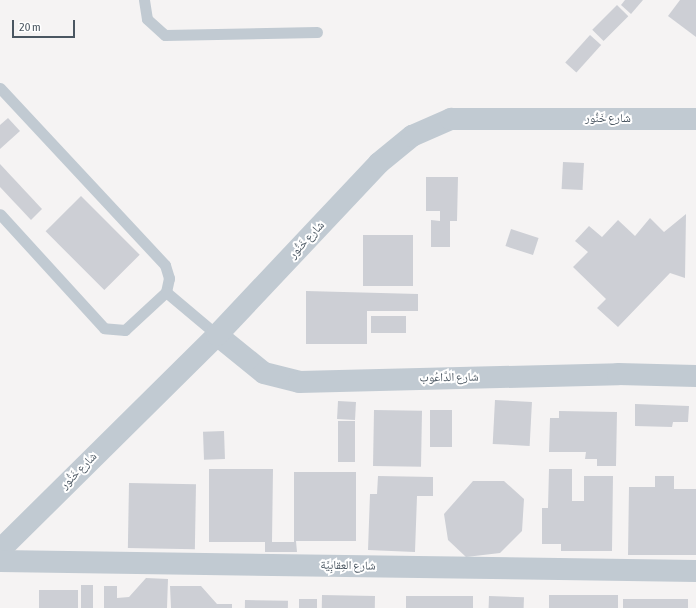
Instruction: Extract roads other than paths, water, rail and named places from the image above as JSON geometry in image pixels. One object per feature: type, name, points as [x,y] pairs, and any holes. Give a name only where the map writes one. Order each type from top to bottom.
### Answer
[{"type":"street","name":"شارع خَنُّور","points":[[0,550],[217,334],[379,163],[412,136],[451,119],[696,119]]},
{"type":"street","name":"شارع الدَّاعُوب","points":[[217,334],[264,373],[293,381],[696,376]]},
{"type":"street","name":"شارع العِقابِيَّة","points":[[0,561],[696,571]]},
{"type":"lane","points":[[144,0],[147,19],[165,35],[317,32]]},
{"type":"lane","points":[[0,88],[165,265],[169,278],[166,292],[125,330],[104,328],[0,214]]},
{"type":"lane","points":[[166,292],[217,334]]}]
